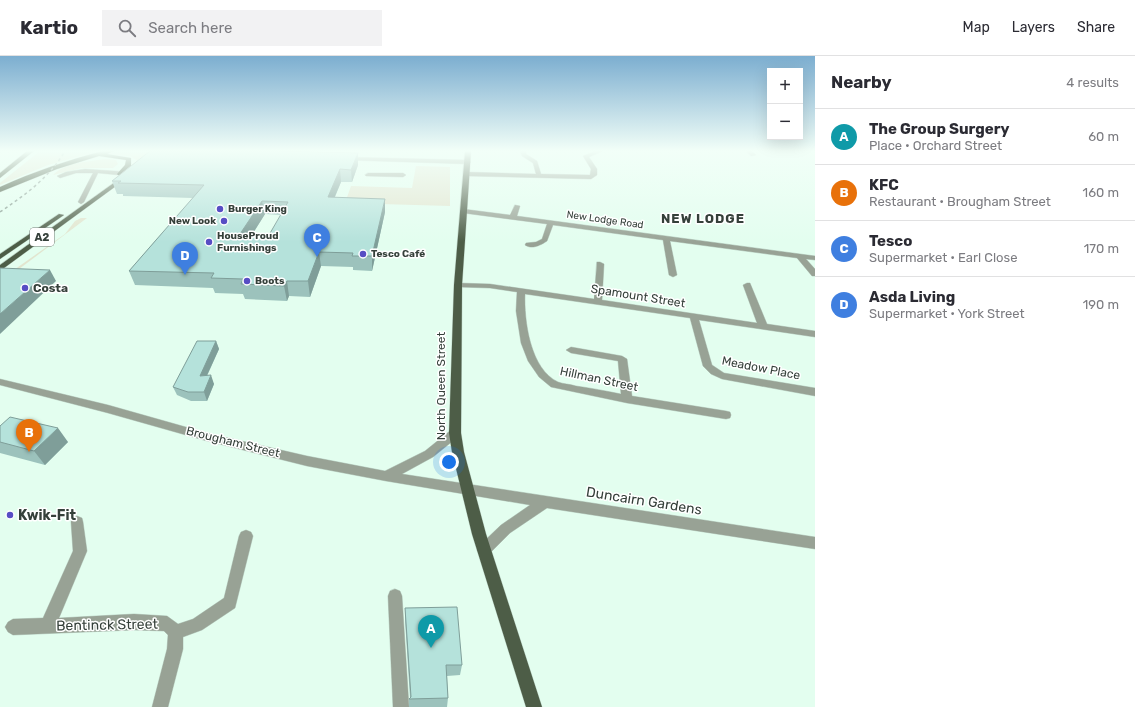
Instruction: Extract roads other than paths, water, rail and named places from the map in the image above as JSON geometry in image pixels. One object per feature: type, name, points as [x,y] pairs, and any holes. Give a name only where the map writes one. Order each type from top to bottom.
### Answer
[{"type":"highway","points":[[0,190],[18,181]]},
{"type":"main road","name":"A2","points":[[0,257],[110,181]]},
{"type":"main road","name":"A2","points":[[0,269],[119,181]]},
{"type":"main road","name":"North Queen Street","points":[[466,181],[458,284],[455,433],[458,452],[484,550],[534,707]]},
{"type":"street","points":[[81,202],[91,181]]},
{"type":"street","points":[[513,217],[517,206]]},
{"type":"street","name":"New Lodge Road","points":[[463,211],[815,258]]},
{"type":"street","points":[[528,245],[538,244],[545,240],[551,222]]},
{"type":"street","points":[[666,239],[673,275]]},
{"type":"street","points":[[799,256],[815,274]]},
{"type":"street","points":[[598,302],[600,264]]},
{"type":"street","name":"Spamount Street","points":[[458,284],[490,286],[815,334]]},
{"type":"street","points":[[747,286],[763,326]]},
{"type":"street","name":"Hillman Street","points":[[521,291],[520,312],[526,343],[532,361],[542,375],[555,385],[627,399],[726,415]]},
{"type":"street","name":"Meadow Place","points":[[694,316],[708,366],[714,372],[722,376],[815,392]]},
{"type":"street","points":[[571,350],[622,359],[627,399]]},
{"type":"street","name":"Brougham Street","points":[[0,383],[108,409],[207,437],[307,461],[468,490]]},
{"type":"street","points":[[386,476],[429,454],[455,433]]},
{"type":"street","name":"Duncairn Gardens","points":[[468,490],[815,543]]},
{"type":"street","points":[[484,550],[507,526],[546,502]]},
{"type":"street","name":"Bentinck Street","points":[[48,625],[80,551],[77,522]]},
{"type":"street","points":[[160,707],[175,649],[176,632],[197,625],[230,603],[246,536]]},
{"type":"street","points":[[395,596],[401,707]]},
{"type":"street","name":"Bentinck Street","points":[[13,627],[134,622],[167,624],[176,632]]},
{"type":"railway","points":[[0,212],[40,181]]},
{"type":"place","name":"Burger King","points":[[220,209]]},
{"type":"place","name":"New Look","points":[[224,221]]},
{"type":"place","name":"HouseProud Furnishings","points":[[209,242]]},
{"type":"place","name":"Tesco Café","points":[[363,254]]},
{"type":"place","name":"Tesco","points":[[317,257]]},
{"type":"place","name":"Asda Living","points":[[185,275]]},
{"type":"place","name":"Boots","points":[[247,281]]},
{"type":"place","name":"Costa","points":[[25,288]]},
{"type":"place","name":"KFC","points":[[29,452]]},
{"type":"place","name":"Kwik-Fit","points":[[10,515]]},
{"type":"place","name":"The Group Surgery","points":[[431,648]]},
{"type":"district","name":"NEW LODGE","points":[[703,218]]}]
